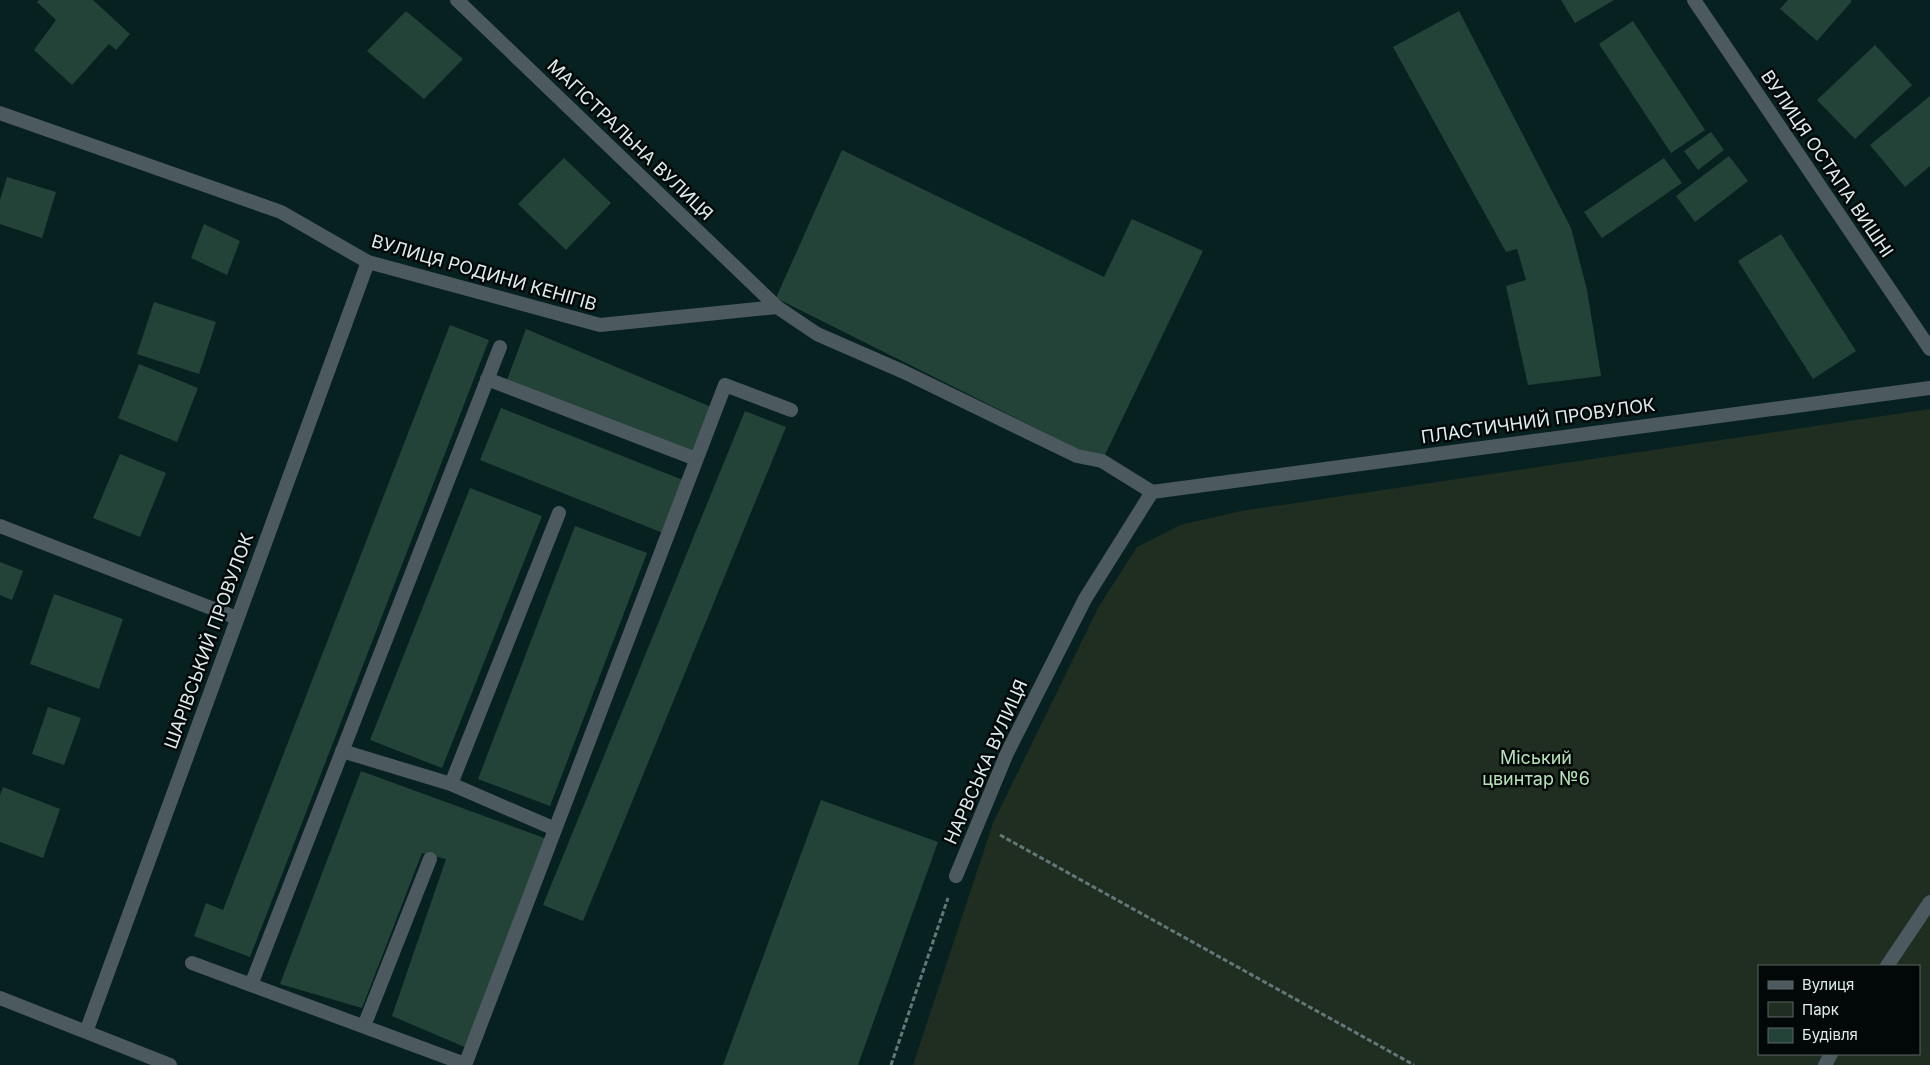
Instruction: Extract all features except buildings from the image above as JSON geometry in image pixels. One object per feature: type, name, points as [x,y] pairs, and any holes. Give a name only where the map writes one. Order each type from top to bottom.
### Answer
[{"type":"street","name":"МАГІСТРАЛЬНА ВУЛИЦЯ","points":[[457,0],[777,307],[817,334],[904,372],[1077,456],[1102,461],[1152,492]]},
{"type":"street","name":"ВУЛИЦЯ ОСТАПА ВИШНІ","points":[[1700,2],[1930,349]]},
{"type":"street","name":"ВУЛИЦЯ РОДИНИ КЕНІГІВ","points":[[0,113],[281,212],[368,262],[600,325],[777,307]]},
{"type":"street","name":"ШАРІВСЬКИЙ ПРОВУЛОК","points":[[86,1032],[368,262]]},
{"type":"street","points":[[251,985],[500,347]]},
{"type":"street","points":[[488,379],[696,459]]},
{"type":"street","points":[[192,963],[465,1064],[725,385],[791,410]]},
{"type":"street","name":"ПЛАСТИЧНИЙ ПРОВУЛОК","points":[[1152,492],[1930,388]]},
{"type":"street","name":"НАРВСЬКА ВУЛИЦЯ","points":[[956,876],[1007,752],[1085,599],[1152,492]]},
{"type":"street","points":[[452,784],[559,513]]},
{"type":"street","points":[[0,526],[237,618]]},
{"type":"street","points":[[342,751],[452,784],[555,829]]},
{"type":"street","points":[[364,1026],[430,859]]},
{"type":"street","points":[[1887,965],[1930,902]]},
{"type":"street","points":[[0,998],[167,1064]]},
{"type":"path","points":[[978,822],[1414,1065]]},
{"type":"path","points":[[891,1065],[956,876]]},
{"type":"green space","name":"Міський цвинтар №6","points":[[1930,409],[1930,1065],[913,1065],[993,823],[1099,606],[1137,547],[1180,525],[1241,511]]}]
